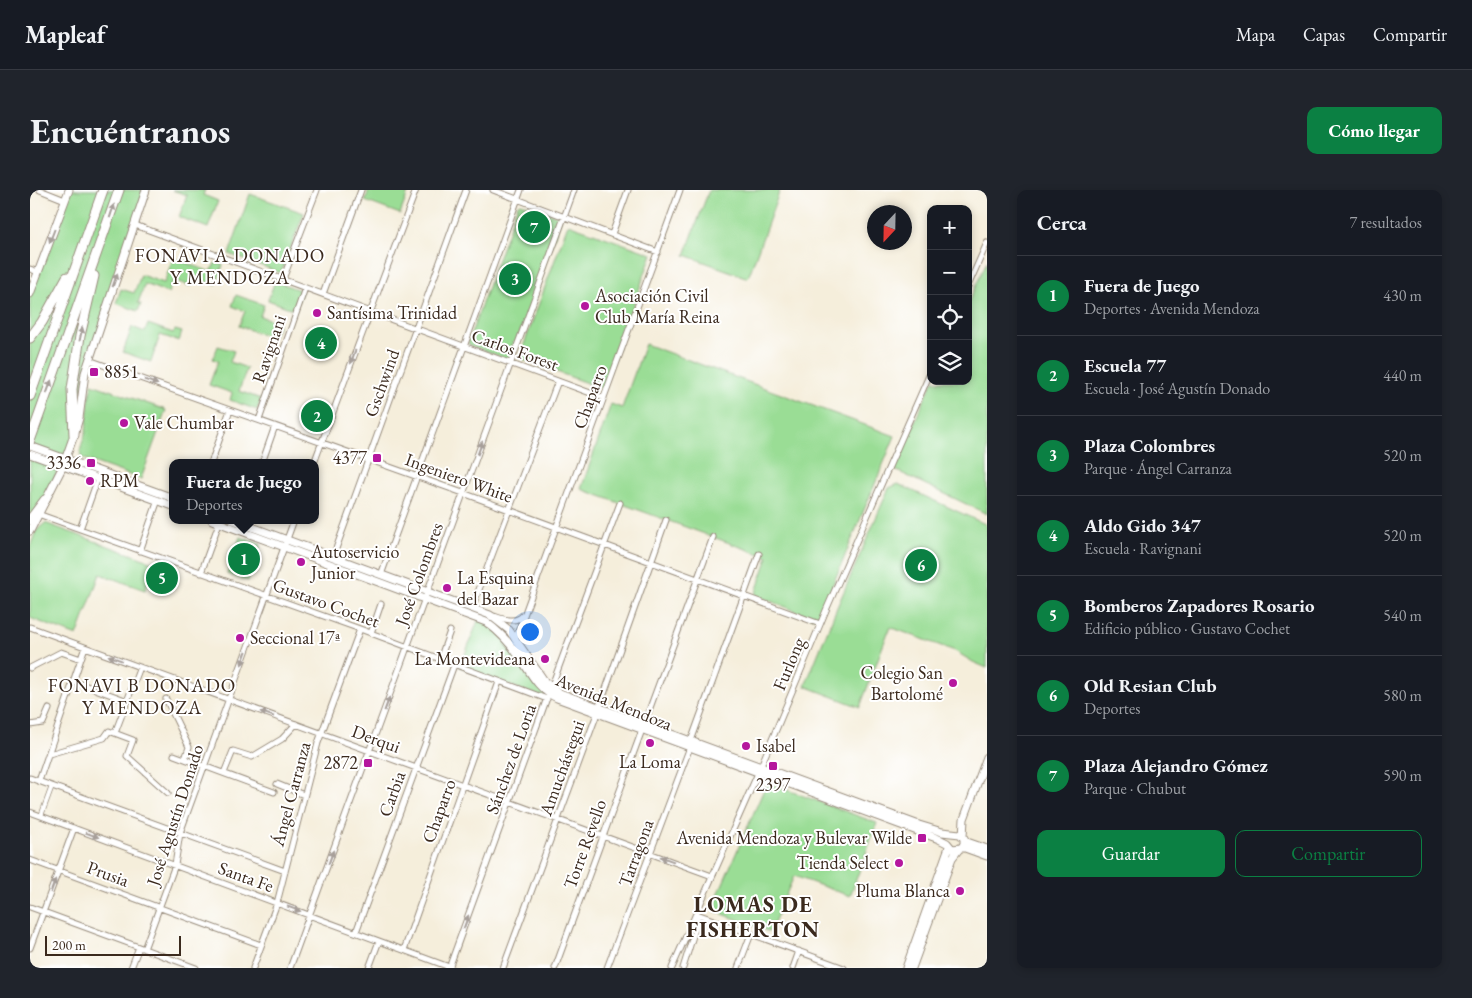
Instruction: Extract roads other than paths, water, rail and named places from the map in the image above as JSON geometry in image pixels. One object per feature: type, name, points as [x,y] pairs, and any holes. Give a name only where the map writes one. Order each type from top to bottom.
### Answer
[{"type":"highway","points":[[30,396],[103,190]]},
{"type":"highway","points":[[32,437],[119,190]]},
{"type":"highway","points":[[74,435],[72,389],[79,345],[105,232]]},
{"type":"highway","points":[[30,338],[56,299],[82,248]]},
{"type":"highway","points":[[30,520],[45,500]]},
{"type":"main road","points":[[30,294],[69,190]]},
{"type":"main road","points":[[30,531],[64,462],[74,435],[79,418],[85,373],[146,190]]},
{"type":"main road","points":[[30,446],[98,478],[147,493],[169,497]]},
{"type":"main road","points":[[30,454],[64,462],[147,493],[169,504]]},
{"type":"main road","name":"Avenida Mendoza","points":[[222,524],[333,557],[381,575],[486,622],[496,629],[512,647],[531,676],[549,694],[910,822],[951,834],[960,834],[987,849]]},
{"type":"main road","name":"Avenida Mendoza","points":[[244,524],[286,544],[426,595],[490,615],[509,630],[549,694]]},
{"type":"main road","points":[[912,968],[952,858],[964,844],[964,819],[987,757]]},
{"type":"main road","name":"Avenida Mendoza","points":[[760,770],[948,845],[955,850],[965,848],[987,856]]},
{"type":"main road","points":[[906,968],[951,834],[964,819]]},
{"type":"street","points":[[40,190],[66,200]]},
{"type":"street","points":[[283,280],[317,190]]},
{"type":"street","points":[[323,294],[361,190]]},
{"type":"street","points":[[316,459],[416,190]]},
{"type":"street","name":"Gschwind","points":[[333,557],[466,190]]},
{"type":"street","points":[[493,190],[658,252]]},
{"type":"street","points":[[381,575],[521,190]]},
{"type":"street","name":"José Colombres","points":[[290,968],[574,190]]},
{"type":"street","points":[[612,234],[628,190]]},
{"type":"street","name":"Chaparro","points":[[512,647],[680,190]]},
{"type":"street","name":"Carlos Forest","points":[[135,225],[604,398]]},
{"type":"street","points":[[972,277],[987,243]]},
{"type":"street","points":[[30,269],[38,272]]},
{"type":"street","name":"Ravignani","points":[[259,420],[306,288]]},
{"type":"street","name":"Ingeniero White","points":[[89,360],[322,442],[820,624]]},
{"type":"street","points":[[472,608],[558,380]]},
{"type":"street","name":"Furlong","points":[[672,968],[760,770],[820,624],[927,380]]},
{"type":"street","points":[[212,459],[230,410]]},
{"type":"street","points":[[263,459],[275,426]]},
{"type":"street","points":[[80,529],[98,478]]},
{"type":"street","points":[[140,551],[158,500]]},
{"type":"street","name":"Sánchez de Loria","points":[[450,968],[620,503]]},
{"type":"street","name":"Gustavo Cochet","points":[[38,514],[370,633],[499,682],[549,694]]},
{"type":"street","name":"Amuchástegui","points":[[503,968],[666,520]]},
{"type":"street","points":[[201,573],[215,524]]},
{"type":"street","name":"José Agustín Donado","points":[[131,968],[159,907],[175,865],[180,833],[293,524]]},
{"type":"street","name":"Torre Revello","points":[[555,968],[713,537]]},
{"type":"street","name":"Tarragona","points":[[608,968],[759,554]]},
{"type":"street","points":[[370,633],[381,604]]},
{"type":"street","points":[[490,615],[513,620],[520,619],[525,613]]},
{"type":"street","name":"Derqui","points":[[30,627],[712,876]]},
{"type":"street","name":"Ángel Carranza","points":[[253,968],[277,903],[304,795],[322,733],[360,630]]},
{"type":"street","points":[[440,659],[450,631]]},
{"type":"street","points":[[39,781],[85,647]]},
{"type":"street","points":[[30,668],[61,652],[81,659]]},
{"type":"street","name":"Carbia","points":[[356,932],[454,665]]},
{"type":"street","points":[[115,733],[140,667]]},
{"type":"street","points":[[73,681],[128,701]]},
{"type":"street","name":"Chaparro","points":[[404,950],[499,682]]},
{"type":"street","points":[[166,699],[189,747],[185,759]]},
{"type":"street","points":[[30,725],[43,723],[49,709]]},
{"type":"street","points":[[224,774],[233,751],[252,757],[282,739],[296,724]]},
{"type":"street","points":[[48,754],[104,738],[109,731],[133,740],[127,756],[168,793]]},
{"type":"street","points":[[174,755],[274,792]]},
{"type":"street","points":[[30,778],[285,871]]},
{"type":"street","points":[[277,784],[304,795]]},
{"type":"street","points":[[41,816],[52,786]]},
{"type":"street","name":"Santa Fe","points":[[30,812],[450,968]]},
{"type":"street","points":[[30,948],[74,828]]},
{"type":"street","name":"Prusia","points":[[30,860],[261,945]]},
{"type":"street","points":[[30,907],[196,968]]},
{"type":"street","points":[[682,968],[697,923],[697,914],[844,968]]},
{"type":"street","points":[[738,968],[751,934]]},
{"type":"street","points":[[369,968],[379,941]]},
{"type":"street","points":[[793,968],[799,951]]},
{"type":"place","name":"Plaza Alejandro Gómez","points":[[534,227]]},
{"type":"place","name":"Plaza Colombres","points":[[515,279]]},
{"type":"place","name":"Asociación Civil Club María Reina","points":[[585,306]]},
{"type":"place","name":"Santísima Trinidad","points":[[317,313]]},
{"type":"place","name":"Aldo Gido 347","points":[[321,343]]},
{"type":"place","name":"8851","points":[[94,372]]},
{"type":"place","name":"Escuela 77","points":[[317,416]]},
{"type":"place","name":"Vale Chumbar","points":[[124,423]]},
{"type":"place","name":"4377","points":[[377,458]]},
{"type":"place","name":"3336","points":[[91,463]]},
{"type":"place","name":"RPM","points":[[90,481]]},
{"type":"place","name":"Fuera de Juego","points":[[244,559]]},
{"type":"place","name":"Autoservicio Junior","points":[[301,562]]},
{"type":"place","name":"Old Resian Club","points":[[921,565]]},
{"type":"place","name":"Bomberos Zapadores Rosario","points":[[162,578]]},
{"type":"place","name":"La Esquina del Bazar","points":[[447,588]]},
{"type":"place","name":"Seccional 17ª","points":[[240,638]]},
{"type":"place","name":"La Montevideana","points":[[545,659]]},
{"type":"place","name":"Colegio San Bartolomé","points":[[953,683]]},
{"type":"place","name":"La Loma","points":[[650,743]]},
{"type":"place","name":"Isabel","points":[[746,746]]},
{"type":"place","name":"2872","points":[[368,763]]},
{"type":"place","name":"2397","points":[[773,766]]},
{"type":"place","name":"Avenida Mendoza y Bulevar Wilde","points":[[922,838]]},
{"type":"place","name":"Tienda Select","points":[[899,863]]},
{"type":"place","name":"Pluma Blanca","points":[[960,891]]},
{"type":"district","name":"FONAVI A DONADO Y MENDOZA","points":[[230,266]]},
{"type":"district","name":"FONAVI B DONADO Y MENDOZA","points":[[142,696]]},
{"type":"district","name":"LOMAS DE FISHERTON","points":[[753,916]]}]
